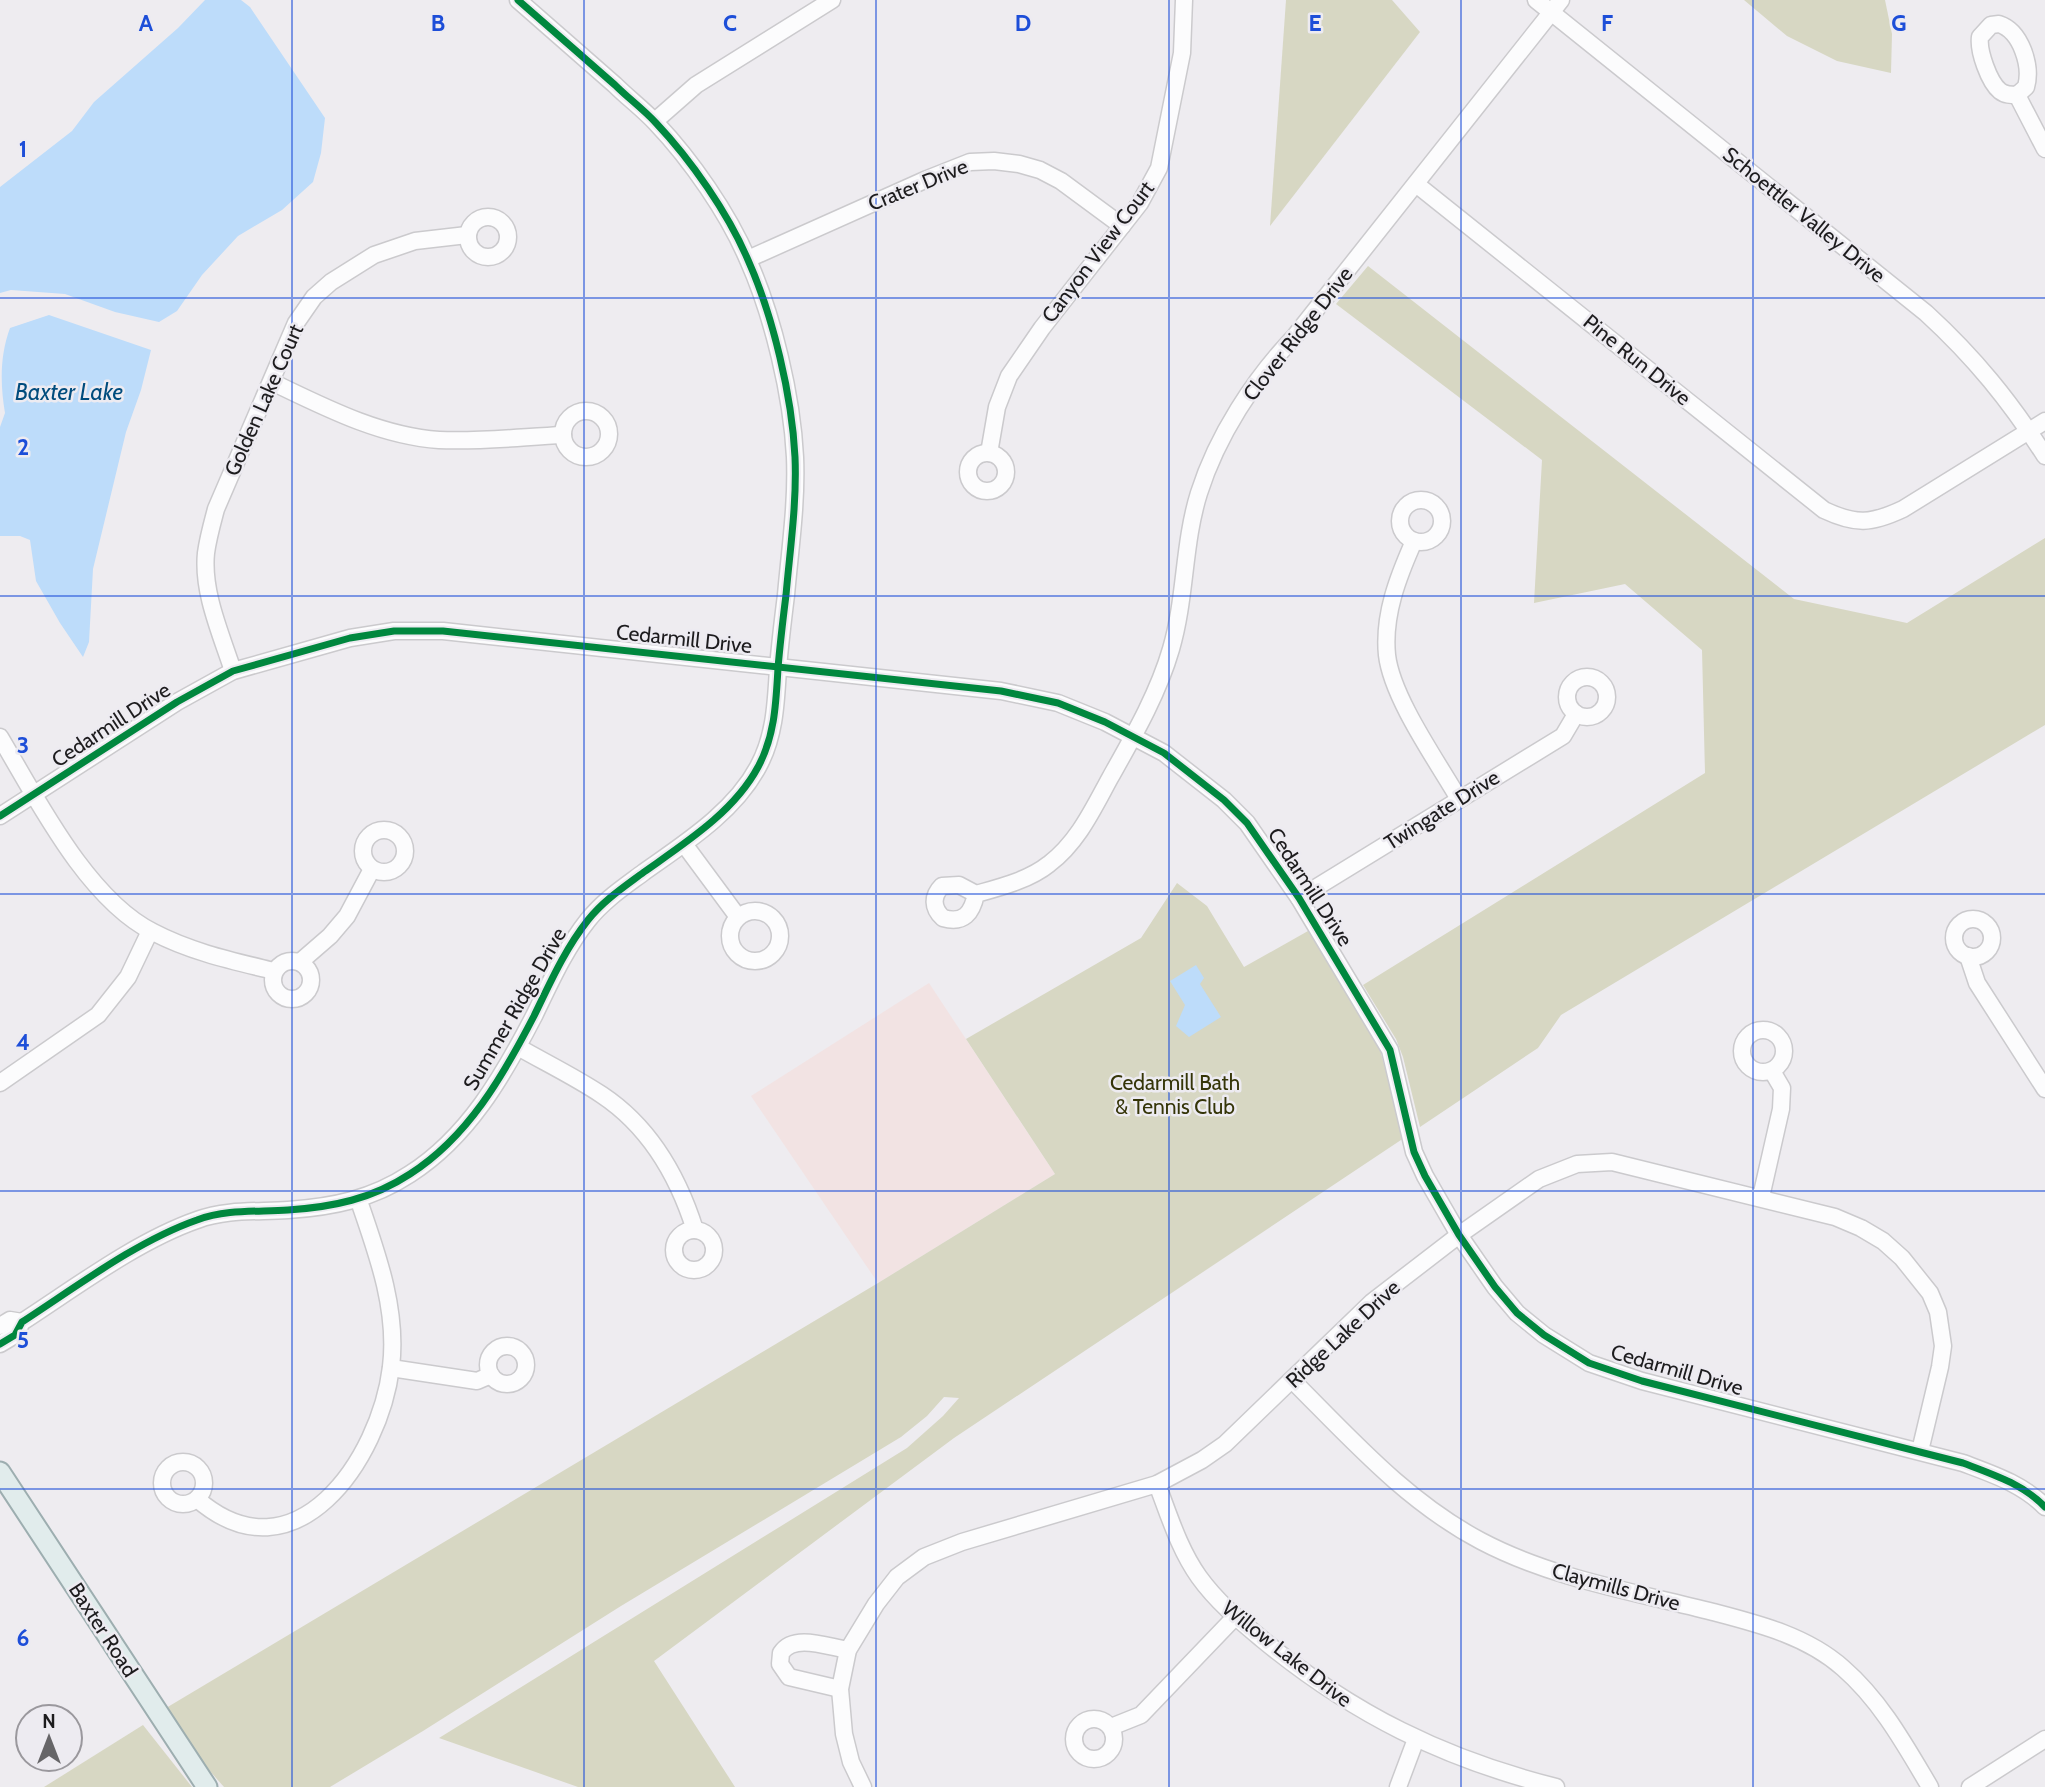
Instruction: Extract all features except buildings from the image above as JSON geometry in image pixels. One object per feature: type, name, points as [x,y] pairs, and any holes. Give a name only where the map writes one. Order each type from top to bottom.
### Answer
[{"type":"main road","name":"Baxter Road","points":[[0,1472],[207,1787]]},
{"type":"street","name":"Summer Ridge Drive","points":[[0,1344],[15,1335],[22,1322],[153,1238],[200,1218],[241,1211],[289,1210],[359,1200],[407,1177],[434,1157],[467,1125],[518,1047],[561,961],[588,920],[605,901],[684,844],[740,794],[759,765],[771,734],[794,516],[795,459],[791,413],[781,366],[748,259],[714,199],[655,121],[518,0]]},
{"type":"street","points":[[655,121],[705,79],[832,0]]},
{"type":"street","name":"Canyon View Court","points":[[989,453],[997,407],[1009,376],[1042,328],[1140,203],[1159,167],[1182,53],[1184,0]]},
{"type":"street","name":"Schoettler Valley Drive","points":[[1535,0],[1556,6],[1926,313],[1963,347],[1998,387],[2045,456]]},
{"type":"street","name":"Clover Ridge Drive","points":[[976,894],[1030,877],[1065,850],[1081,830],[1133,737],[1162,675],[1171,649],[1194,512],[1221,440],[1268,367],[1296,336],[1556,6]]},
{"type":"street","points":[[2017,95],[2045,149]]},
{"type":"street","name":"Crater Drive","points":[[748,259],[970,162],[994,161],[1040,170],[1061,181],[1122,226]]},
{"type":"street","name":"Pine Run Drive","points":[[1416,184],[1824,510],[1843,519],[1864,523],[1885,518],[2029,431]]},
{"type":"street","name":"Golden Lake Court","points":[[233,671],[214,613],[206,555],[216,509],[296,323],[314,297],[331,282],[374,255],[415,241],[467,235]]},
{"type":"street","points":[[272,382],[320,405],[403,435],[439,440],[563,435]]},
{"type":"street","points":[[2029,431],[2045,421]]},
{"type":"street","points":[[1414,541],[1392,599],[1387,630],[1387,657],[1410,714],[1459,799]]},
{"type":"street","name":"Cedarmill Drive","points":[[0,816],[177,702],[233,671],[350,638],[394,631],[443,631],[1001,691],[1058,703],[1105,722],[1164,753],[1224,800],[1247,823],[1299,898],[1390,1050],[1414,1152],[1459,1235],[1495,1287],[1517,1313],[1544,1335],[1589,1363],[1642,1381],[1920,1451],[1999,1476],[2036,1498],[2045,1507]]},
{"type":"street","name":"Twingate Drive","points":[[1299,898],[1563,736],[1576,714]]},
{"type":"street","points":[[0,737],[90,877],[113,901],[150,931],[208,955],[274,971]]},
{"type":"street","points":[[684,844],[738,917]]},
{"type":"street","points":[[300,962],[330,936],[347,916],[372,869]]},
{"type":"street","points":[[0,1083],[98,1015],[128,977],[150,931]]},
{"type":"street","points":[[1968,956],[1977,983],[2045,1089]]},
{"type":"street","points":[[286,961],[300,962],[312,977],[309,990],[298,998],[285,998],[273,985],[274,971],[286,961]]},
{"type":"street","points":[[518,1047],[603,1096],[632,1120],[655,1145],[669,1167],[695,1230]]},
{"type":"street","points":[[1762,1197],[1781,1109],[1782,1088],[1772,1071]]},
{"type":"street","name":"Ridge Lake Drive","points":[[863,1787],[851,1762],[844,1734],[841,1682],[848,1650],[876,1604],[897,1577],[924,1557],[962,1542],[1157,1484],[1202,1460],[1225,1444],[1373,1302],[1459,1235],[1539,1179],[1577,1164],[1612,1161],[1762,1197],[1835,1217],[1883,1241],[1902,1258],[1930,1293],[1938,1312],[1943,1346],[1920,1451]]},
{"type":"street","points":[[197,1499],[232,1522],[272,1527],[293,1521],[322,1506],[342,1486],[364,1449],[379,1418],[391,1368],[392,1348],[388,1301],[379,1261],[359,1200]]},
{"type":"street","name":"Summer Ridge Drive","points":[[0,1325],[10,1320],[22,1322]]},
{"type":"street","points":[[391,1368],[477,1381],[491,1376]]},
{"type":"street","name":"Claymills Drive","points":[[1293,1381],[1409,1495],[1482,1542],[1531,1564],[1745,1621],[1784,1633],[1817,1649],[1843,1667],[1889,1719],[1930,1787]]},
{"type":"street","name":"Willow Lake Drive","points":[[1157,1484],[1180,1544],[1217,1602],[1291,1663],[1350,1704],[1416,1739],[1460,1758],[1556,1787]]},
{"type":"street","points":[[1111,1727],[1141,1715],[1235,1617]]},
{"type":"street","points":[[841,1682],[789,1677],[780,1664],[781,1653],[790,1643],[801,1642],[848,1650]]},
{"type":"street","points":[[1398,1787],[1416,1739]]},
{"type":"street","points":[[1970,1787],[2045,1739]]},
{"type":"shaded area","points":[[929,983],[1055,1174],[878,1283],[751,1096]]},
{"type":"green space","points":[[1286,0],[1392,0],[1420,32],[1270,226]]},
{"type":"green space","points":[[1744,0],[1885,0],[1892,34],[1891,73],[1837,61],[1787,36]]},
{"type":"green space","points":[[1368,266],[1794,599],[1907,623],[2045,538],[2045,725],[1561,1015],[1538,1048],[1420,1127],[1396,1039],[1363,985],[1705,773],[1702,650],[1625,584],[1534,603],[1542,460],[1336,304]]},
{"type":"green space","name":"Cedarmill Bath & Tennis Club","points":[[1177,883],[1207,906],[1244,967],[1308,931],[1379,1046],[1404,1138],[954,1438],[654,1661],[735,1787],[578,1787],[439,1738],[907,1448],[959,1398],[944,1397],[927,1416],[901,1437],[621,1606],[330,1787],[224,1787],[201,1761],[166,1708],[878,1283],[1055,1174],[966,1039],[1141,938]]},
{"type":"green space","points":[[143,1725],[192,1787],[44,1787],[66,1773],[84,1773],[84,1762]]},
{"type":"water","points":[[205,0],[241,0],[250,7],[325,118],[321,153],[313,182],[282,210],[238,236],[202,275],[177,311],[159,322],[115,312],[65,294],[11,290],[0,293],[0,187],[72,131],[94,102],[178,28]]},
{"type":"water","name":"Baxter Lake","points":[[49,315],[151,350],[126,432],[93,569],[89,642],[83,657],[36,581],[30,540],[20,536],[0,536],[0,427],[5,413],[2,391],[4,349],[10,328]]},
{"type":"water","points":[[1196,965],[1204,978],[1200,984],[1221,1017],[1189,1037],[1176,1026],[1185,1005],[1170,981]]},
{"type":"cycle path","points":[[0,1344],[15,1335],[22,1322],[85,1280],[174,1229],[219,1214],[305,1209],[367,1196],[396,1183],[431,1159],[467,1124],[496,1083],[565,954],[588,920],[614,894],[692,838],[722,812],[748,783],[764,755],[775,706],[793,526],[795,474],[790,408],[780,357],[765,306],[740,242],[708,188],[682,153],[646,113],[518,0]]},
{"type":"cycle path","points":[[0,816],[177,702],[233,671],[350,638],[394,631],[443,631],[1001,691],[1058,703],[1105,722],[1164,753],[1224,800],[1247,823],[1299,898],[1390,1050],[1414,1152],[1459,1235],[1495,1287],[1517,1313],[1544,1335],[1589,1363],[1642,1381],[1963,1463],[2017,1486],[2045,1507]]}]
